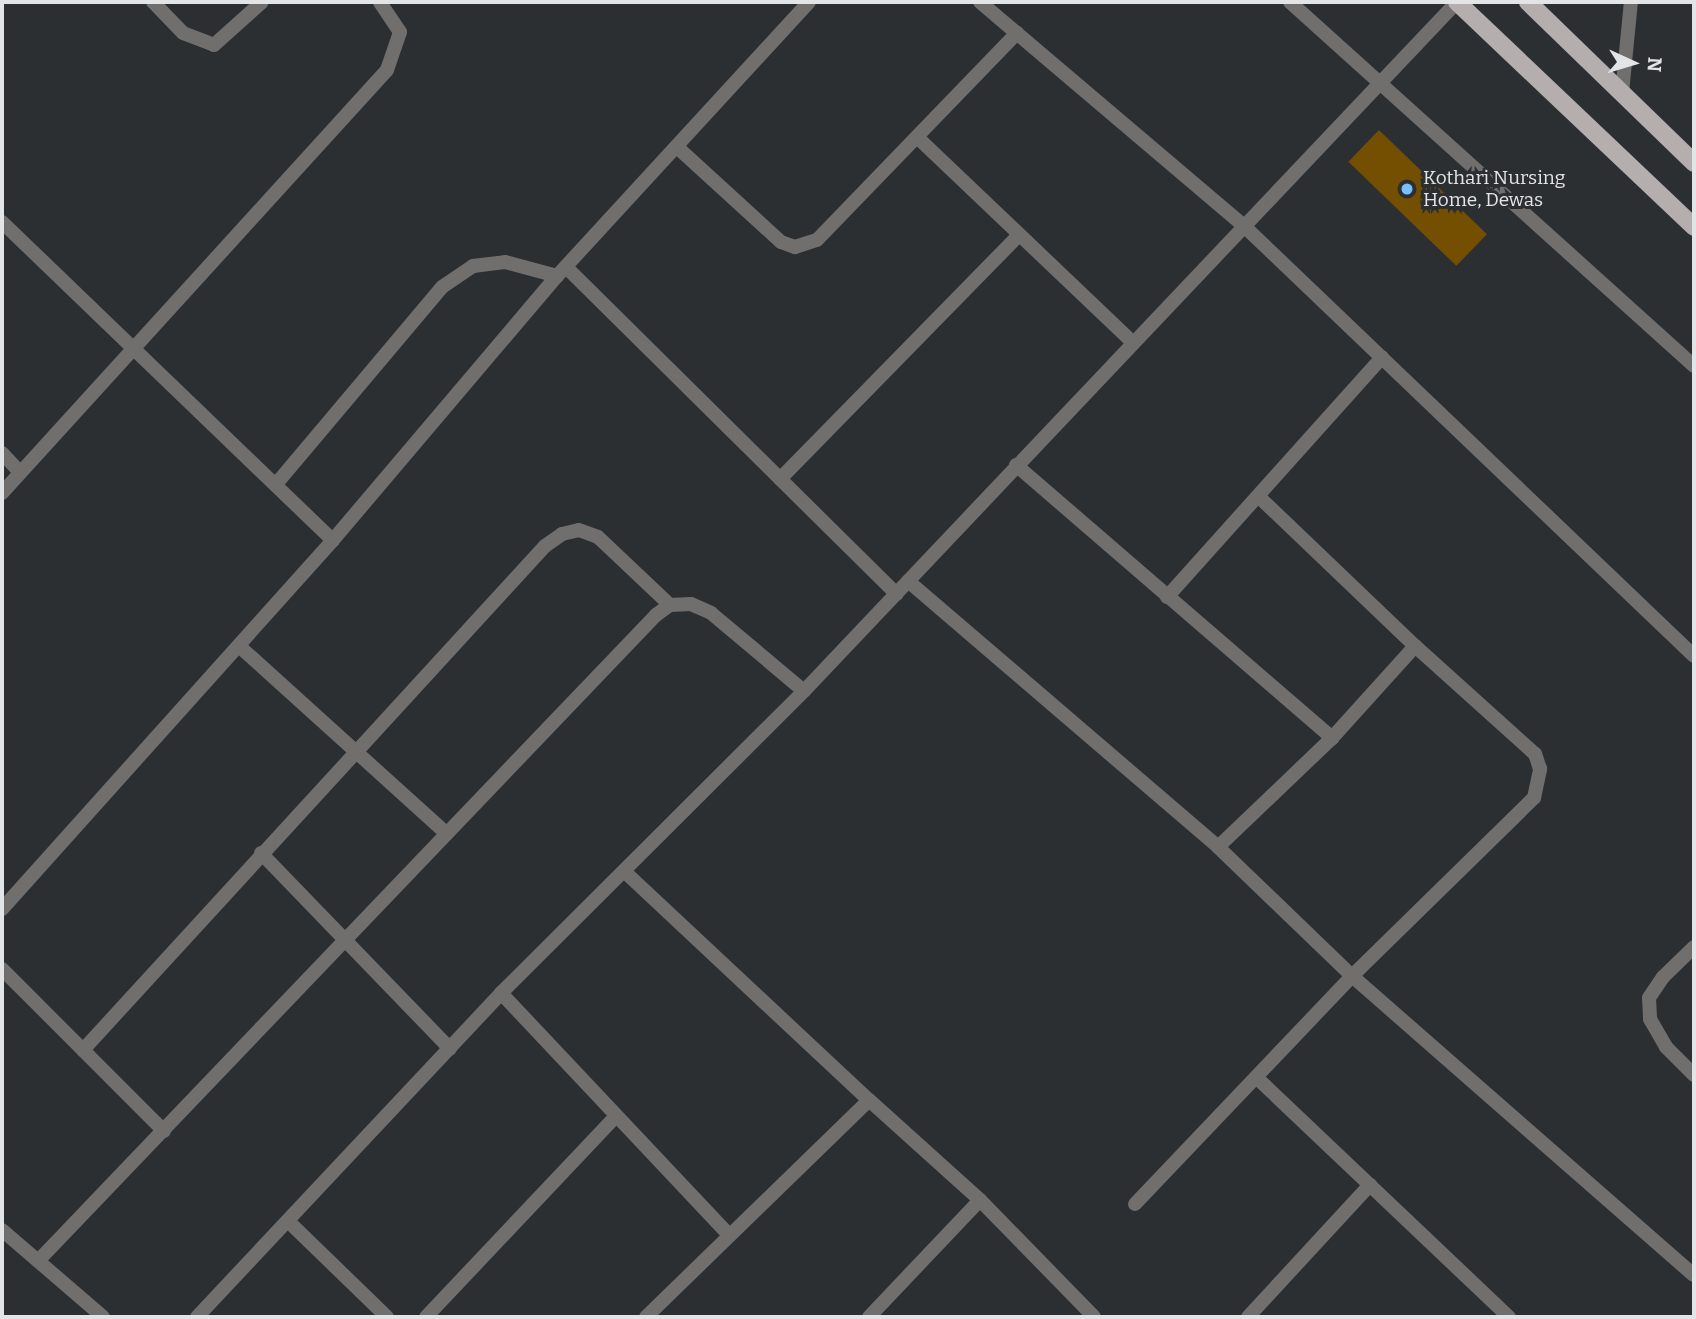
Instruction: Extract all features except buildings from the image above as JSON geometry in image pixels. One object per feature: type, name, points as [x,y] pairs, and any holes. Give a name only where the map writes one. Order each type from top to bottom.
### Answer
[{"type":"main road","points":[[1457,2],[1694,227]]},
{"type":"main road","points":[[1528,2],[1694,163]]},
{"type":"street","points":[[153,2],[183,33],[214,45],[262,2]]},
{"type":"street","points":[[2,493],[387,70],[400,32],[380,2]]},
{"type":"street","points":[[2,909],[333,540],[562,271],[810,2]]},
{"type":"street","points":[[980,2],[1244,226],[1694,656]]},
{"type":"street","points":[[1290,2],[1383,81],[1694,366]]},
{"type":"street","points":[[197,1317],[290,1223],[501,993],[804,691],[1457,2]]},
{"type":"street","points":[[1622,93],[1631,2]]},
{"type":"street","points":[[677,146],[781,242],[795,247],[817,240],[1017,33]]},
{"type":"street","points":[[917,137],[1133,343]]},
{"type":"street","points":[[2,222],[333,540]]},
{"type":"street","points":[[780,479],[1019,235]]},
{"type":"street","points":[[277,484],[442,287],[473,266],[505,262],[562,271],[896,594]]},
{"type":"street","points":[[1167,597],[1382,357]]},
{"type":"street","points":[[2,453],[20,472]]},
{"type":"street","points":[[1016,465],[1332,738]]},
{"type":"street","points":[[1135,1203],[1352,976],[1534,798],[1540,769],[1535,754],[1415,646],[1259,497]]},
{"type":"street","points":[[83,1050],[544,546],[562,534],[579,530],[598,537],[670,606]]},
{"type":"street","points":[[908,581],[1218,847],[1352,976],[1694,1275]]},
{"type":"street","points":[[38,1261],[447,834],[670,606],[691,604],[711,612],[804,691]]},
{"type":"street","points":[[239,646],[447,834]]},
{"type":"street","points":[[1218,847],[1332,738],[1415,646]]},
{"type":"street","points":[[261,853],[450,1049]]},
{"type":"street","points":[[625,872],[980,1200],[1094,1317]]},
{"type":"street","points":[[1694,947],[1648,998],[1650,1019],[1666,1047],[1694,1075]]},
{"type":"street","points":[[2,969],[164,1130]]},
{"type":"street","points":[[501,993],[728,1234]]},
{"type":"street","points":[[1255,1077],[1509,1317]]},
{"type":"street","points":[[646,1317],[728,1234],[869,1100]]},
{"type":"street","points":[[426,1317],[616,1116]]},
{"type":"street","points":[[1248,1317],[1370,1185]]},
{"type":"street","points":[[873,1316],[980,1200]]},
{"type":"street","points":[[290,1223],[387,1317]]},
{"type":"street","points":[[2,1230],[103,1317]]},
{"type":"place","name":"Kothari Nursing Home, Dewas","points":[[1407,189]]}]
